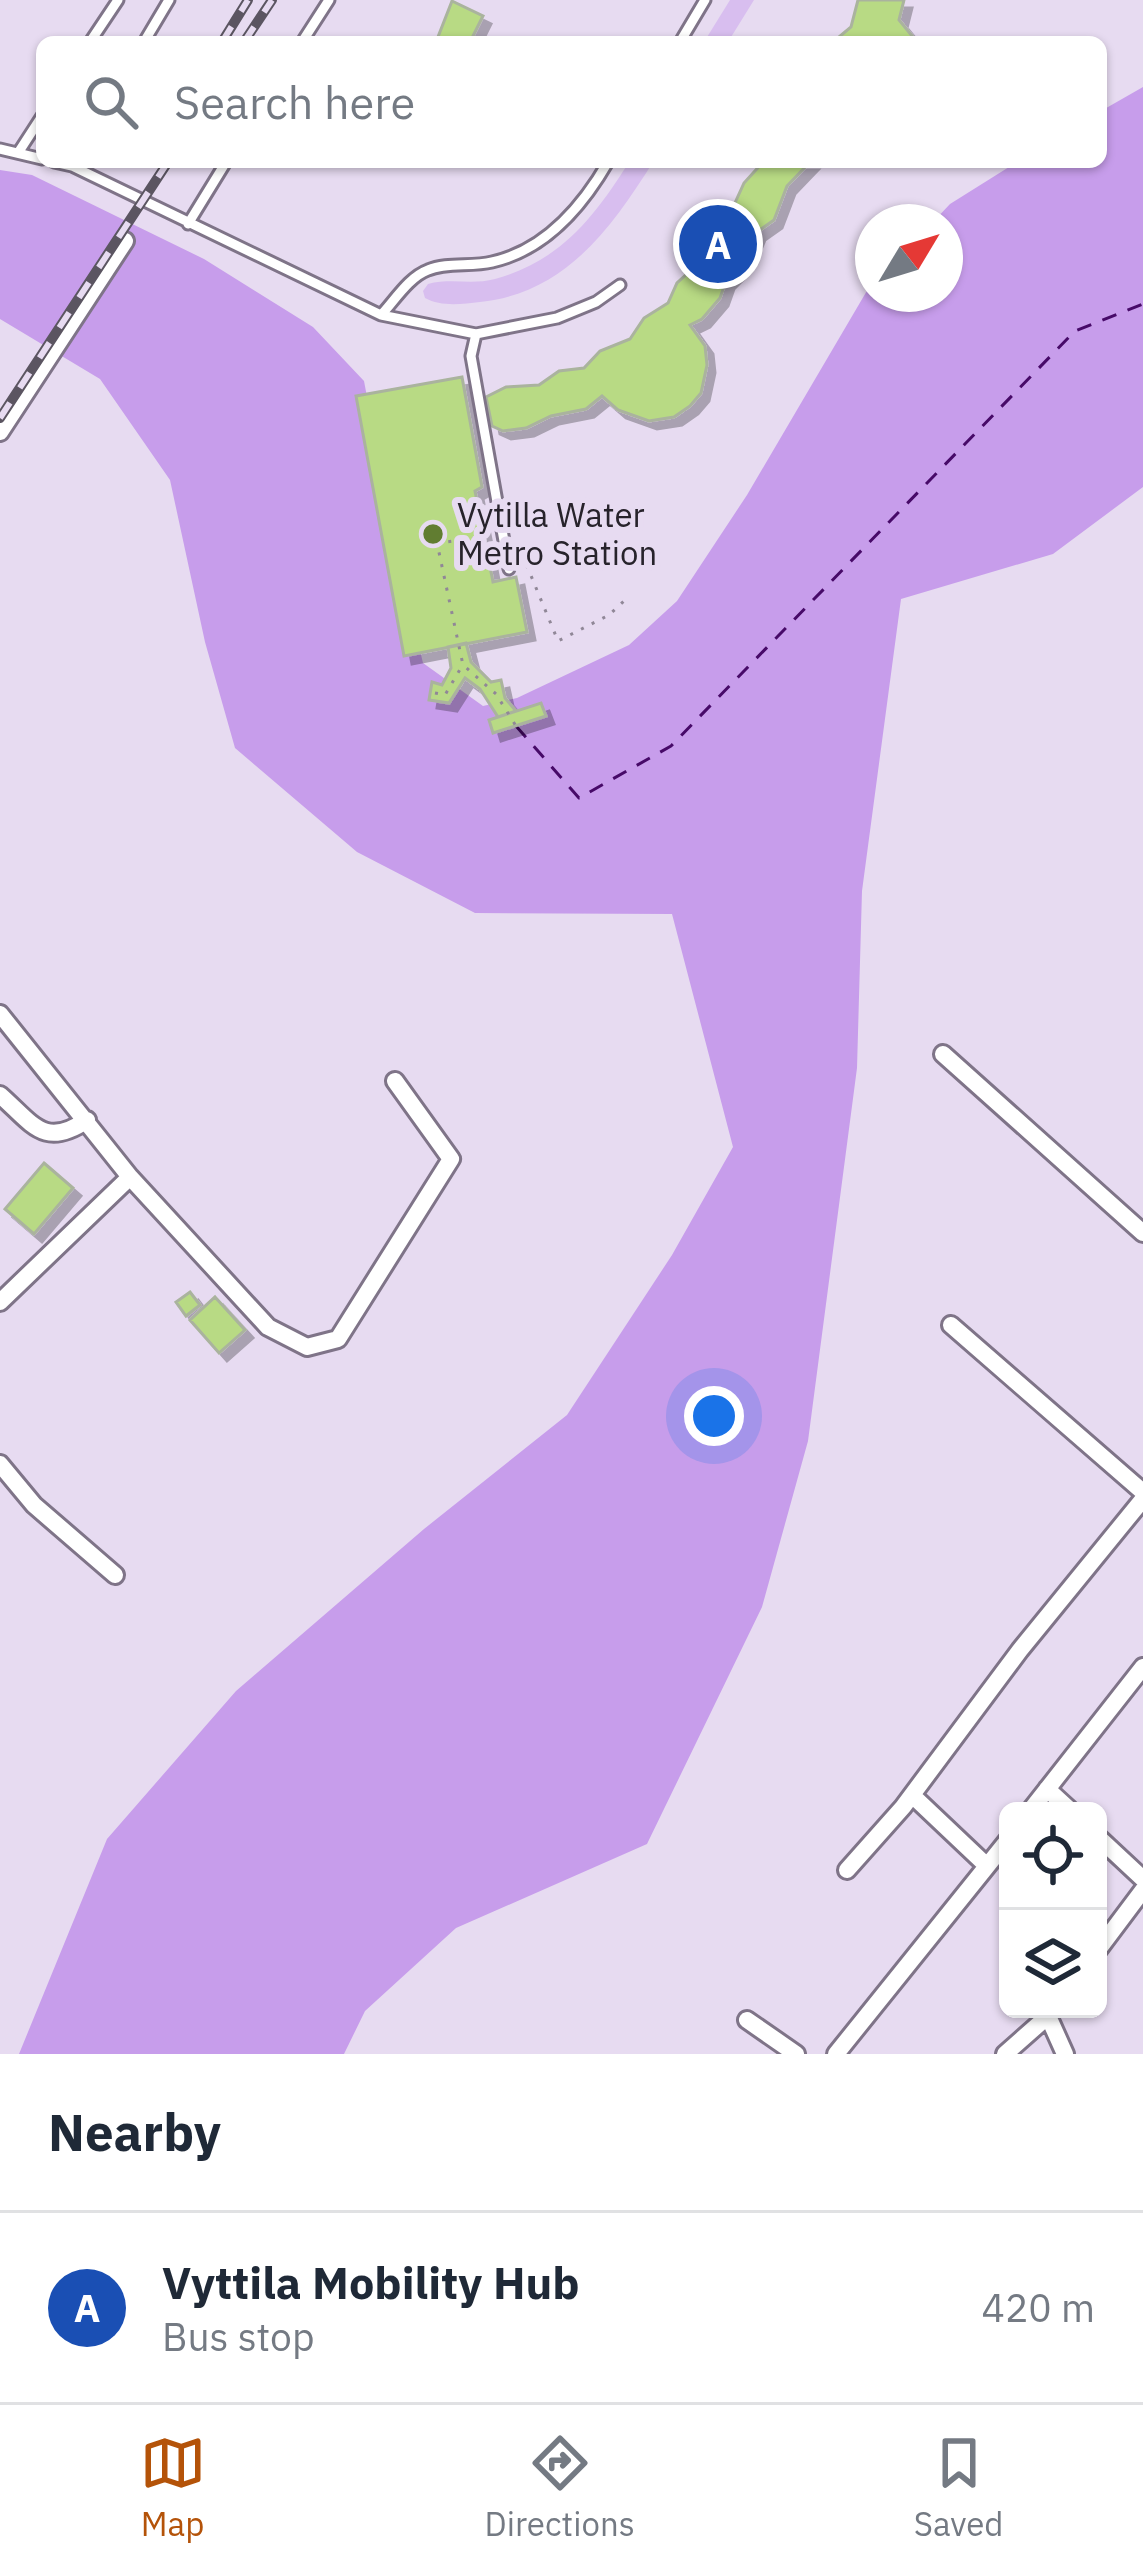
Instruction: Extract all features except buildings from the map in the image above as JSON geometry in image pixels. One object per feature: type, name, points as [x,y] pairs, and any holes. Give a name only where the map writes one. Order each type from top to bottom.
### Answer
[{"type":"street","points":[[0,433],[124,241]]},
{"type":"street","points":[[0,1014],[130,1177],[268,1327],[307,1347],[338,1339],[451,1159],[395,1081]]},
{"type":"street","points":[[943,1054],[1143,1233]]},
{"type":"street","points":[[0,1095],[47,1135],[59,1135],[87,1120]]},
{"type":"street","points":[[0,1302],[130,1177]]},
{"type":"street","points":[[847,1870],[912,1796],[1020,1649],[1143,1496],[951,1325]]},
{"type":"street","points":[[0,1464],[34,1505],[115,1575]]},
{"type":"street","points":[[1037,1802],[1143,1667]]},
{"type":"street","points":[[1047,1789],[1061,1802]]},
{"type":"street","points":[[912,1796],[987,1866]]},
{"type":"street","points":[[1107,1845],[1143,1879]]},
{"type":"street","points":[[836,2054],[999,1851]]},
{"type":"street","points":[[1107,1938],[1143,1890]]},
{"type":"street","points":[[1005,2054],[1045,2018]]},
{"type":"street","points":[[1053,2018],[1065,2054]]},
{"type":"street","points":[[747,2020],[796,2054]]},
{"type":"lane","points":[[94,36],[118,0]]},
{"type":"lane","points":[[148,36],[169,0]]},
{"type":"lane","points":[[306,36],[329,0]]},
{"type":"lane","points":[[684,36],[705,0]]},
{"type":"lane","points":[[18,153],[36,125]]},
{"type":"lane","points":[[0,149],[36,158]]},
{"type":"lane","points":[[82,168],[381,315],[476,334],[557,318],[596,302],[620,285]]},
{"type":"lane","points":[[188,224],[222,168]]},
{"type":"lane","points":[[381,315],[415,277],[430,268],[498,261],[545,238],[579,206],[604,168]]},
{"type":"lane","points":[[476,334],[471,356],[509,569]]},
{"type":"path","points":[[491,536],[437,543],[463,665],[496,694],[516,726]]},
{"type":"path","points":[[516,544],[559,641],[609,615],[624,601]]},
{"type":"path","points":[[436,693],[445,695],[463,665]]},
{"type":"shaded area","points":[[730,0],[754,0],[732,36],[708,36]]},
{"type":"shaded area","points":[[1143,87],[1143,487],[1053,554],[901,599],[862,891],[857,1068],[808,1441],[762,1607],[647,1844],[456,1928],[365,2011],[344,2054],[19,2054],[107,1839],[236,1691],[424,1529],[567,1415],[672,1255],[733,1147],[672,914],[475,913],[357,852],[235,748],[205,642],[170,480],[100,379],[0,319],[0,170],[32,175],[204,259],[313,327],[364,381],[423,663],[483,706],[517,698],[629,645],[677,601],[747,495],[855,311],[963,312],[963,204],[950,204],[1007,168],[1107,168],[1107,108]]},
{"type":"shaded area","points":[[625,168],[649,168],[583,254],[537,286],[480,302],[438,303],[425,298],[428,284],[495,279],[539,261],[574,234]]},
{"type":"ferry route","points":[[516,726],[579,798],[671,746],[1075,331],[1143,304]]},
{"type":"railway","points":[[226,36],[248,0]]},
{"type":"railway","points":[[248,36],[272,0]]},
{"type":"railway","points":[[0,418],[164,168]]},
{"type":"place","name":"Vyttila Mobility Hub","points":[[718,244]]},
{"type":"place","name":"Vytilla Water Metro Station","points":[[433,534]]}]
